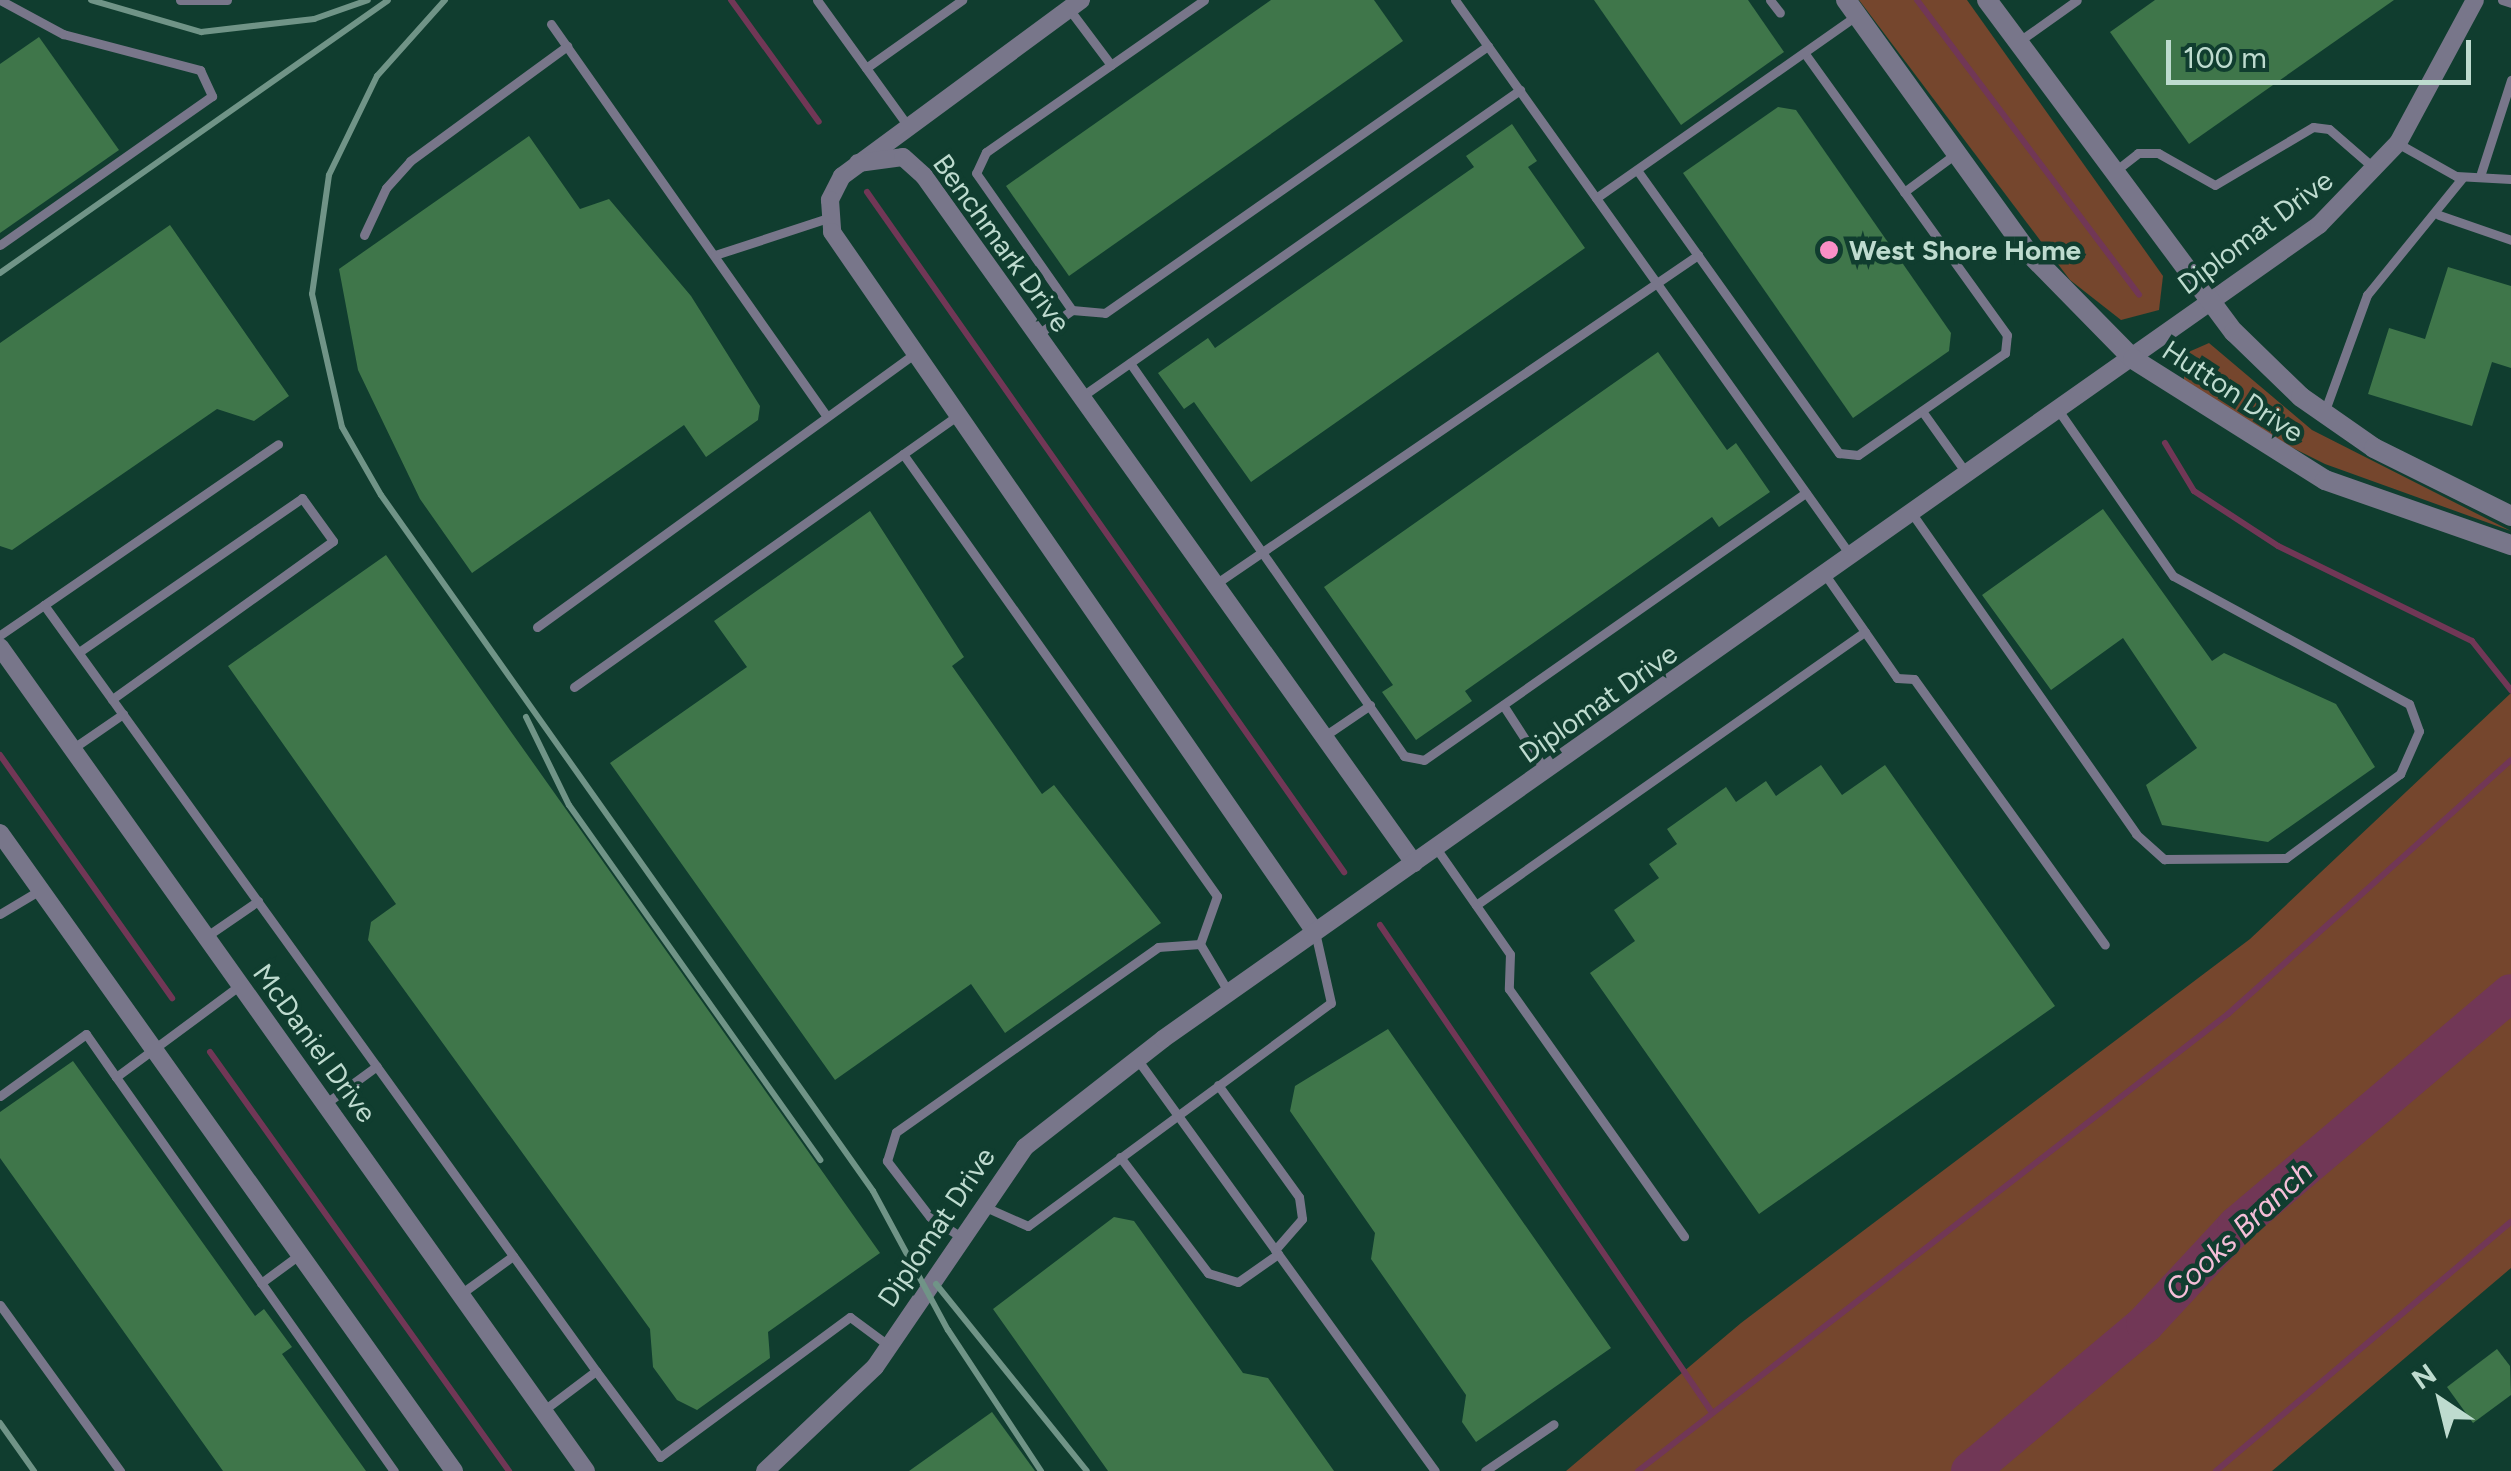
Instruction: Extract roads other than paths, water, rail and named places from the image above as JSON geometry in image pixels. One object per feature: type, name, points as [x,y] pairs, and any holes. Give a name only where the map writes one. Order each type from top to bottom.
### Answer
[{"type":"street","name":"Hutton Drive","points":[[1987,0],[2209,302],[2324,412],[2449,490],[2511,516]]},
{"type":"street","name":"Diplomat Drive","points":[[765,1471],[888,1346],[980,1205],[1025,1147],[1229,993],[1852,558],[2319,225],[2398,143],[2475,0]]},
{"type":"street","points":[[1075,4],[858,163],[836,188],[832,232],[1315,932]]},
{"type":"street","name":"Hutton Drive","points":[[1852,8],[2026,250],[2133,359],[2325,480],[2511,545]]},
{"type":"street","name":"Benchmark Drive","points":[[858,163],[903,158],[924,176],[1414,863]]},
{"type":"street","name":"McDaniel Drive","points":[[0,647],[586,1471]]},
{"type":"street","points":[[0,833],[454,1471]]},
{"type":"lane","points":[[0,0],[63,34],[200,70],[212,96],[0,245]]},
{"type":"lane","points":[[180,0],[227,0]]},
{"type":"lane","points":[[817,0],[908,126]]},
{"type":"lane","points":[[866,68],[962,0]]},
{"type":"lane","points":[[1072,310],[976,173],[986,152],[1204,0]]},
{"type":"lane","points":[[1455,0],[1852,558]]},
{"type":"lane","points":[[1770,0],[1780,13]]},
{"type":"lane","points":[[2017,42],[2076,0]]},
{"type":"lane","points":[[2502,0],[2511,3]]},
{"type":"lane","points":[[1075,4],[1111,65]]},
{"type":"lane","points":[[1596,198],[1804,52],[1852,8]]},
{"type":"lane","points":[[551,24],[827,416]]},
{"type":"lane","points":[[364,235],[386,188],[410,161],[566,46]]},
{"type":"lane","points":[[1037,336],[1072,310],[1105,313],[1488,46]]},
{"type":"lane","points":[[1638,170],[1839,453],[1858,455],[2005,354],[2006,336],[1804,52]]},
{"type":"lane","points":[[2481,174],[2511,80]]},
{"type":"lane","points":[[1081,397],[1520,90]]},
{"type":"lane","points":[[2112,173],[2138,153],[2158,153],[2215,185],[2313,127],[2329,129],[2375,169]]},
{"type":"lane","points":[[2398,143],[2462,178],[2481,174],[2511,179]]},
{"type":"lane","points":[[1904,192],[1954,155]]},
{"type":"lane","points":[[2324,412],[2367,294],[2439,215],[2462,178]]},
{"type":"lane","points":[[2439,215],[2511,240]]},
{"type":"lane","points":[[715,255],[831,217]]},
{"type":"lane","points":[[1214,585],[1655,280],[1698,255]]},
{"type":"lane","points":[[537,627],[915,352]]},
{"type":"lane","points":[[1130,363],[1264,549],[1404,756],[1424,760],[1806,493]]},
{"type":"lane","points":[[1912,515],[2136,834],[2164,859],[2286,858],[2400,774],[2419,730],[2408,704],[2173,576],[2058,410]]},
{"type":"lane","points":[[1922,412],[1967,474]]},
{"type":"lane","points":[[574,687],[958,416]]},
{"type":"lane","points":[[0,635],[278,444]]},
{"type":"lane","points":[[903,454],[1217,896],[1200,944]]},
{"type":"lane","points":[[78,652],[302,498],[333,541],[112,699]]},
{"type":"lane","points":[[1826,576],[1897,678],[1914,679],[2104,945]]},
{"type":"lane","points":[[44,605],[660,1457],[850,1317],[888,1346]]},
{"type":"lane","points":[[1476,905],[1864,632]]},
{"type":"lane","points":[[1503,705],[1546,772]]},
{"type":"lane","points":[[1323,737],[1370,706]]},
{"type":"lane","points":[[72,749],[123,714]]},
{"type":"lane","points":[[1436,848],[1510,954],[1509,989],[1684,1236]]},
{"type":"lane","points":[[0,914],[40,890]]},
{"type":"lane","points":[[205,938],[258,901]]},
{"type":"lane","points":[[980,1205],[1028,1226],[1331,1004],[1315,932]]},
{"type":"lane","points":[[1200,944],[1229,993]]},
{"type":"lane","points":[[961,1237],[930,1217],[887,1161],[896,1132],[1158,947],[1200,944]]},
{"type":"lane","points":[[116,1077],[240,986]]},
{"type":"lane","points":[[0,1096],[86,1034],[394,1471]]},
{"type":"lane","points":[[1137,1059],[1436,1471]]},
{"type":"lane","points":[[325,1104],[377,1066]]},
{"type":"lane","points":[[1120,1156],[1222,1281],[1238,1282],[1276,1252],[1302,1219],[1299,1196],[1218,1085]]},
{"type":"lane","points":[[261,1283],[300,1254]]},
{"type":"lane","points":[[462,1293],[513,1256]]},
{"type":"lane","points":[[0,1305],[120,1471]]},
{"type":"lane","points":[[544,1410],[596,1371]]},
{"type":"lane","points":[[1485,1471],[1554,1424]]},
{"type":"waterway","points":[[731,0],[819,122]]},
{"type":"waterway","points":[[1917,0],[2139,295]]},
{"type":"waterway","points":[[867,192],[1344,872]]},
{"type":"waterway","points":[[2165,443],[2194,491],[2278,546],[2472,641],[2511,690]]},
{"type":"waterway","points":[[0,755],[172,998]]},
{"type":"waterway","points":[[1638,1471],[2228,1014],[2511,760]]},
{"type":"waterway","points":[[1380,925],[1711,1411]]},
{"type":"waterway","name":"Cooks Branch","points":[[1970,1471],[2145,1324],[2236,1226],[2511,993]]},
{"type":"waterway","points":[[210,1052],[509,1471]]},
{"type":"waterway","points":[[2216,1471],[2511,1222]]},
{"type":"railway","points":[[91,0],[201,32],[314,19],[368,0]]},
{"type":"railway","points":[[0,273],[388,0]]},
{"type":"railway","points":[[445,0],[377,76],[329,175],[312,294],[342,427],[381,495],[873,1191],[948,1330],[1041,1471]]},
{"type":"railway","points":[[526,717],[569,805],[820,1160]]},
{"type":"railway","points":[[936,1284],[1087,1471]]},
{"type":"railway","points":[[0,1423],[34,1471]]},
{"type":"place","name":"West Shore Home","points":[[1829,250]]}]
